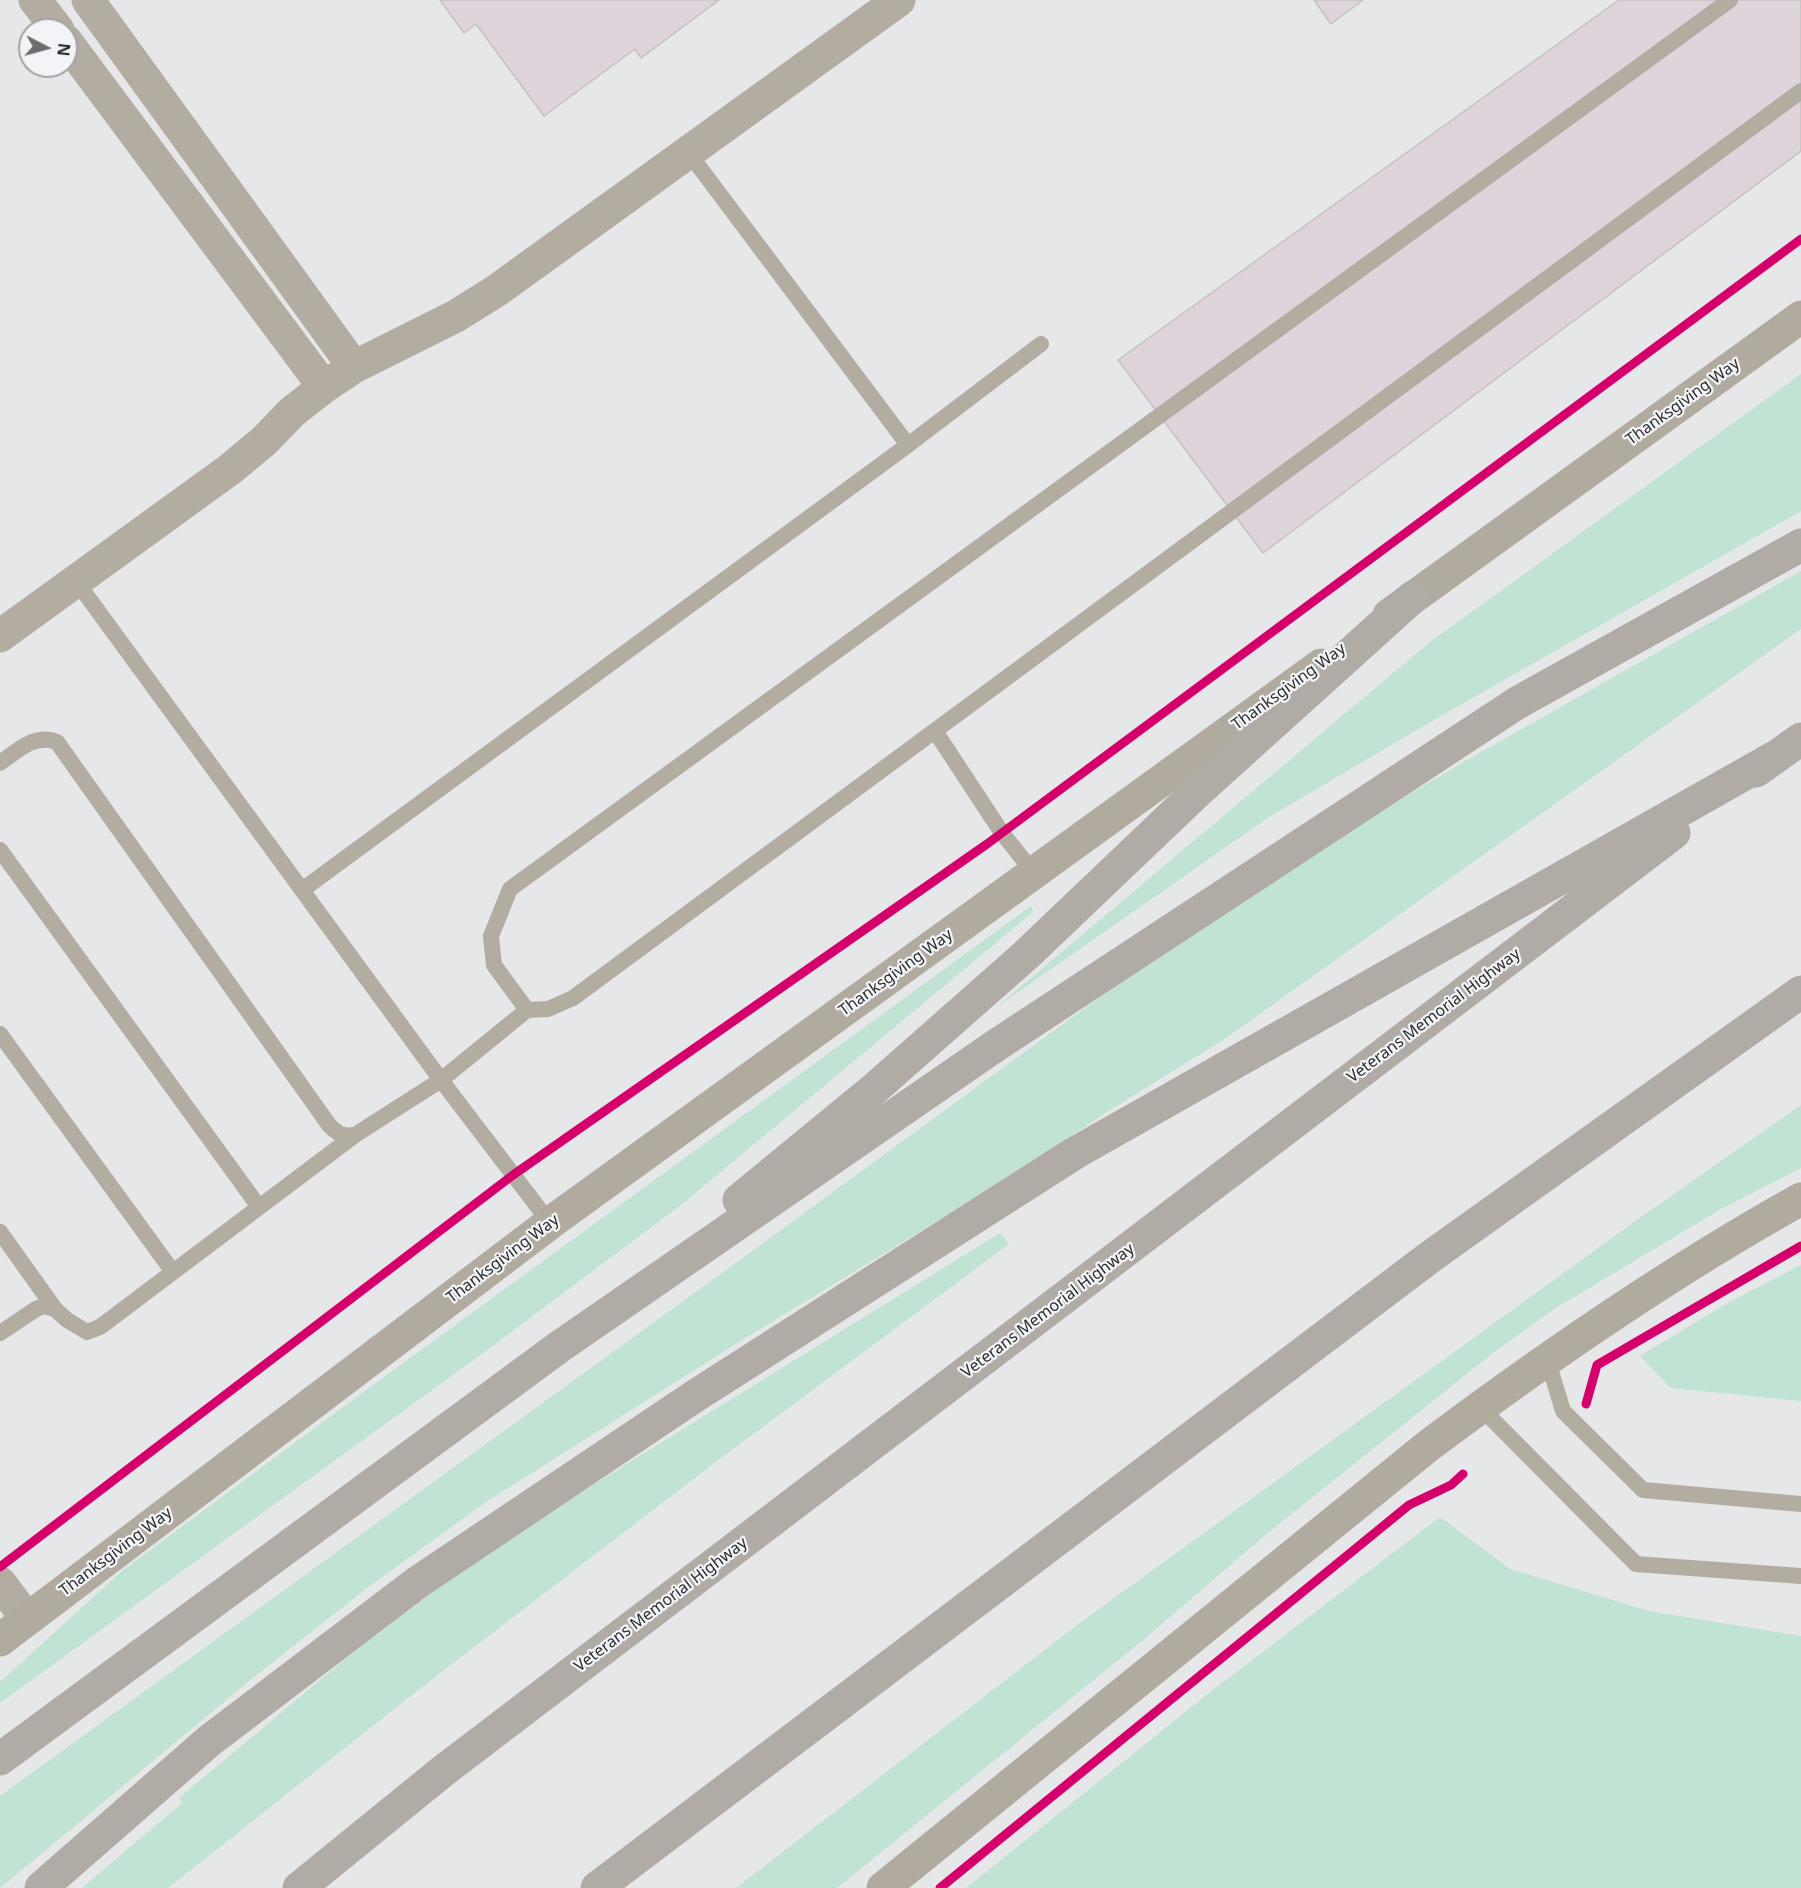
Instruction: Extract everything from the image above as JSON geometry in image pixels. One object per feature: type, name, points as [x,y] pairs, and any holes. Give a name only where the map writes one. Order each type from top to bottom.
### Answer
[{"type":"highway","points":[[0,1759],[559,1347],[995,1047],[1518,703],[1801,545]]},
{"type":"highway","points":[[559,1347],[900,1066],[1026,955],[1196,793],[1413,597]]},
{"type":"highway","name":"Veterans Memorial Highway","points":[[299,1888],[443,1771],[1773,758],[1801,740]]},
{"type":"highway","points":[[41,1888],[209,1741],[418,1582],[695,1396],[1075,1153],[1773,758]]},
{"type":"highway","points":[[597,1888],[1430,1257],[1801,992]]},
{"type":"main road","name":"Thanksgiving Way","points":[[0,1640],[550,1223],[1801,317]]},
{"type":"main road","points":[[883,1888],[1428,1446],[1591,1328],[1696,1260],[1801,1199]]},
{"type":"street","points":[[35,0],[49,18]]},
{"type":"street","points":[[88,0],[354,367]]},
{"type":"street","points":[[0,636],[229,470],[264,441],[292,412],[324,387],[354,367],[456,316],[496,291],[899,0]]},
{"type":"street","points":[[78,57],[324,387]]},
{"type":"street","points":[[0,1582],[27,1619]]},
{"type":"lane","points":[[527,1010],[494,966],[491,936],[510,889],[1730,0]]},
{"type":"lane","points":[[0,1232],[55,1309],[67,1320],[87,1332],[100,1327],[355,1135],[441,1080],[527,1010],[548,1009],[573,998],[1801,91]]},
{"type":"lane","points":[[688,152],[908,445]]},
{"type":"lane","points":[[302,890],[908,445],[1041,344]]},
{"type":"lane","points":[[76,581],[441,1080],[550,1223]]},
{"type":"lane","points":[[935,730],[1002,832],[1034,873]]},
{"type":"lane","points":[[0,763],[37,740],[48,738],[57,742],[329,1125],[337,1133],[346,1136],[355,1135]]},
{"type":"lane","points":[[0,850],[259,1207]]},
{"type":"lane","points":[[0,1034],[173,1272]]},
{"type":"lane","points":[[0,1333],[36,1309],[44,1306],[55,1309]]},
{"type":"lane","points":[[1547,1358],[1563,1411],[1643,1490],[1801,1504]]},
{"type":"lane","points":[[1480,1407],[1636,1564],[1801,1576]]},
{"type":"green space","points":[[1801,374],[1801,511],[1427,724],[1269,817],[994,1009],[1430,642]]},
{"type":"green space","points":[[1801,571],[1801,629],[1223,1040],[1107,1112],[1011,1176],[734,1345],[486,1502],[367,1588],[254,1677],[0,1888],[0,1796],[1182,937],[1323,845],[1467,760]]},
{"type":"green space","points":[[1031,906],[1033,912],[681,1205],[486,1351],[0,1703],[0,1682],[122,1571],[366,1390]]},
{"type":"green space","points":[[1801,1105],[1801,1168],[1719,1210],[1554,1309],[1493,1353],[1264,1536],[1143,1640],[837,1888],[736,1888],[1081,1622],[1634,1222]]},
{"type":"green space","points":[[1000,1233],[1009,1244],[713,1464],[422,1687],[168,1888],[82,1888],[182,1803],[179,1798],[356,1650],[494,1546]]},
{"type":"green space","points":[[1801,1265],[1801,1401],[1671,1388],[1640,1356],[1726,1304]]},
{"type":"green space","points":[[1440,1517],[1510,1569],[1649,1611],[1801,1636],[1801,1888],[966,1888],[1209,1693]]},
{"type":"building","points":[[440,0],[719,0],[641,58],[635,49],[544,116],[476,24],[464,33]]},
{"type":"building","points":[[1314,0],[1363,0],[1331,24]]},
{"type":"building","points":[[1619,0],[1801,0],[1801,151],[1263,553],[1118,360]]},
{"type":"cycle path","points":[[0,1567],[513,1175],[987,844],[1801,239]]},
{"type":"cycle path","points":[[1586,1404],[1597,1365],[1801,1246]]},
{"type":"cycle path","points":[[940,1888],[1409,1505],[1451,1485],[1463,1474]]}]
